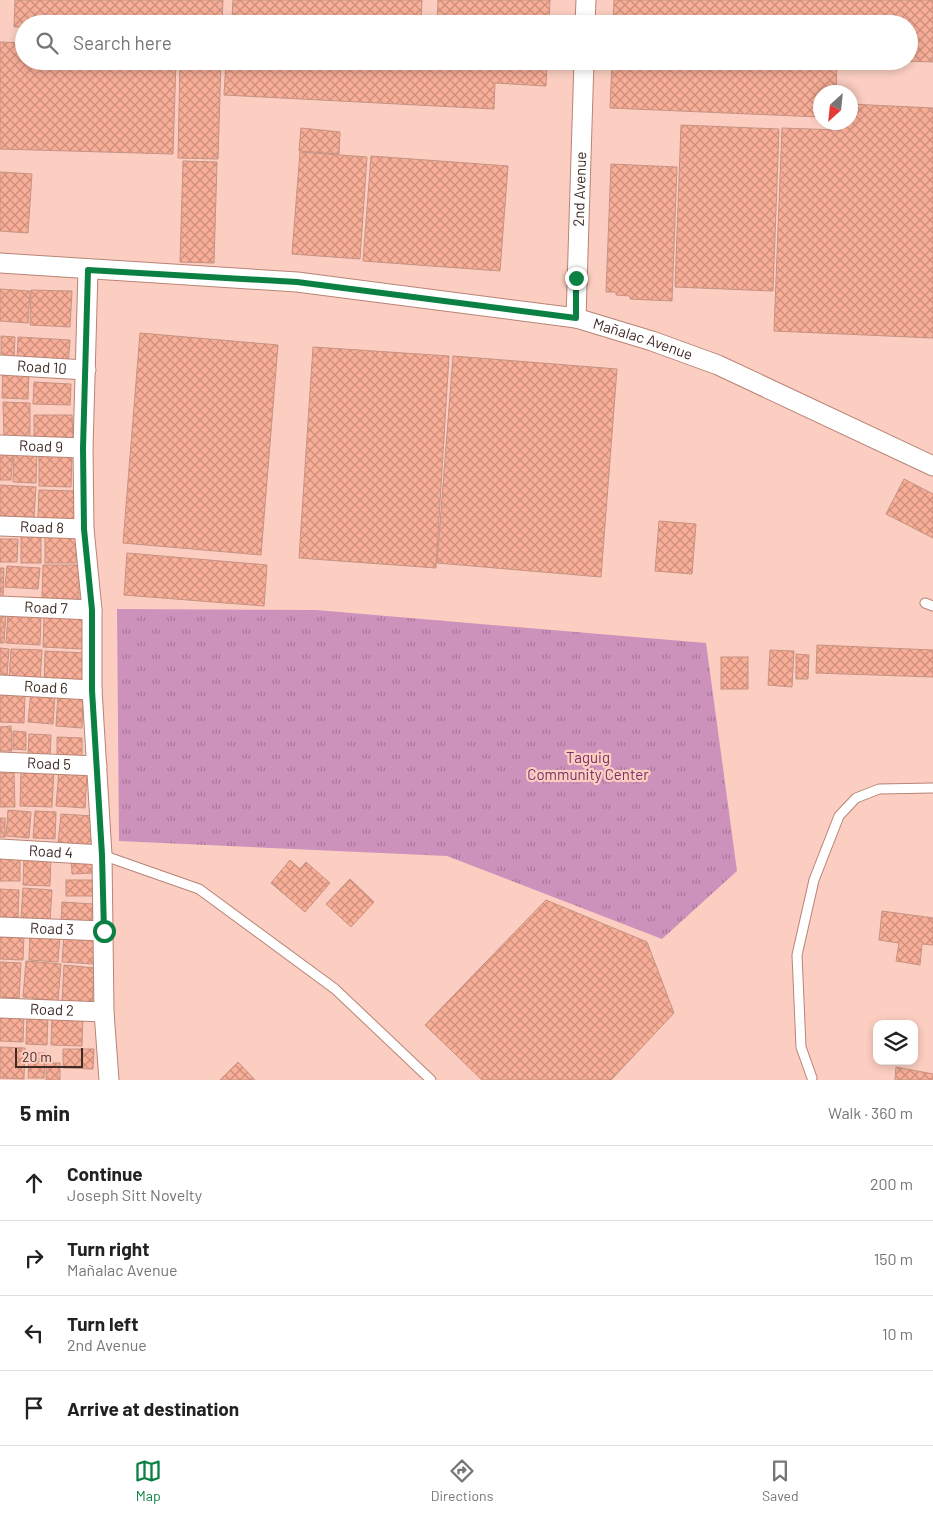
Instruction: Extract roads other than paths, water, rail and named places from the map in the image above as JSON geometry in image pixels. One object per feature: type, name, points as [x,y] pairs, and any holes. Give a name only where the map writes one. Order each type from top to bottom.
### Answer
[{"type":"street","points":[[585,15],[586,0]]},
{"type":"street","name":"2nd Avenue","points":[[576,318],[584,70]]},
{"type":"street","name":"Mañalac Avenue","points":[[0,263],[297,282],[576,318],[652,341],[718,365],[933,466]]},
{"type":"street","points":[[88,270],[83,448],[84,529],[92,610],[92,690],[102,855],[104,1012],[109,1080]]},
{"type":"street","name":"Road 10","points":[[0,365],[86,370]]},
{"type":"street","name":"Road 9","points":[[0,445],[83,448]]},
{"type":"street","name":"Road 8","points":[[0,526],[84,529]]},
{"type":"street","name":"Road 7","points":[[0,606],[92,610]]},
{"type":"street","name":"Road 6","points":[[0,685],[92,690]]},
{"type":"street","name":"Road 5","points":[[0,762],[97,766]]},
{"type":"street","name":"Road 4","points":[[0,849],[102,855]]},
{"type":"street","name":"Road 3","points":[[0,928],[104,931]]},
{"type":"street","name":"Road 2","points":[[0,1008],[104,1012]]},
{"type":"lane","points":[[812,1078],[801,1047],[797,955],[814,880],[839,816],[856,798],[879,788],[933,788]]},
{"type":"lane","points":[[102,855],[198,889],[335,989],[431,1080]]},
{"type":"park label","name":"Taguig Community Center","points":[[588,766]]}]
